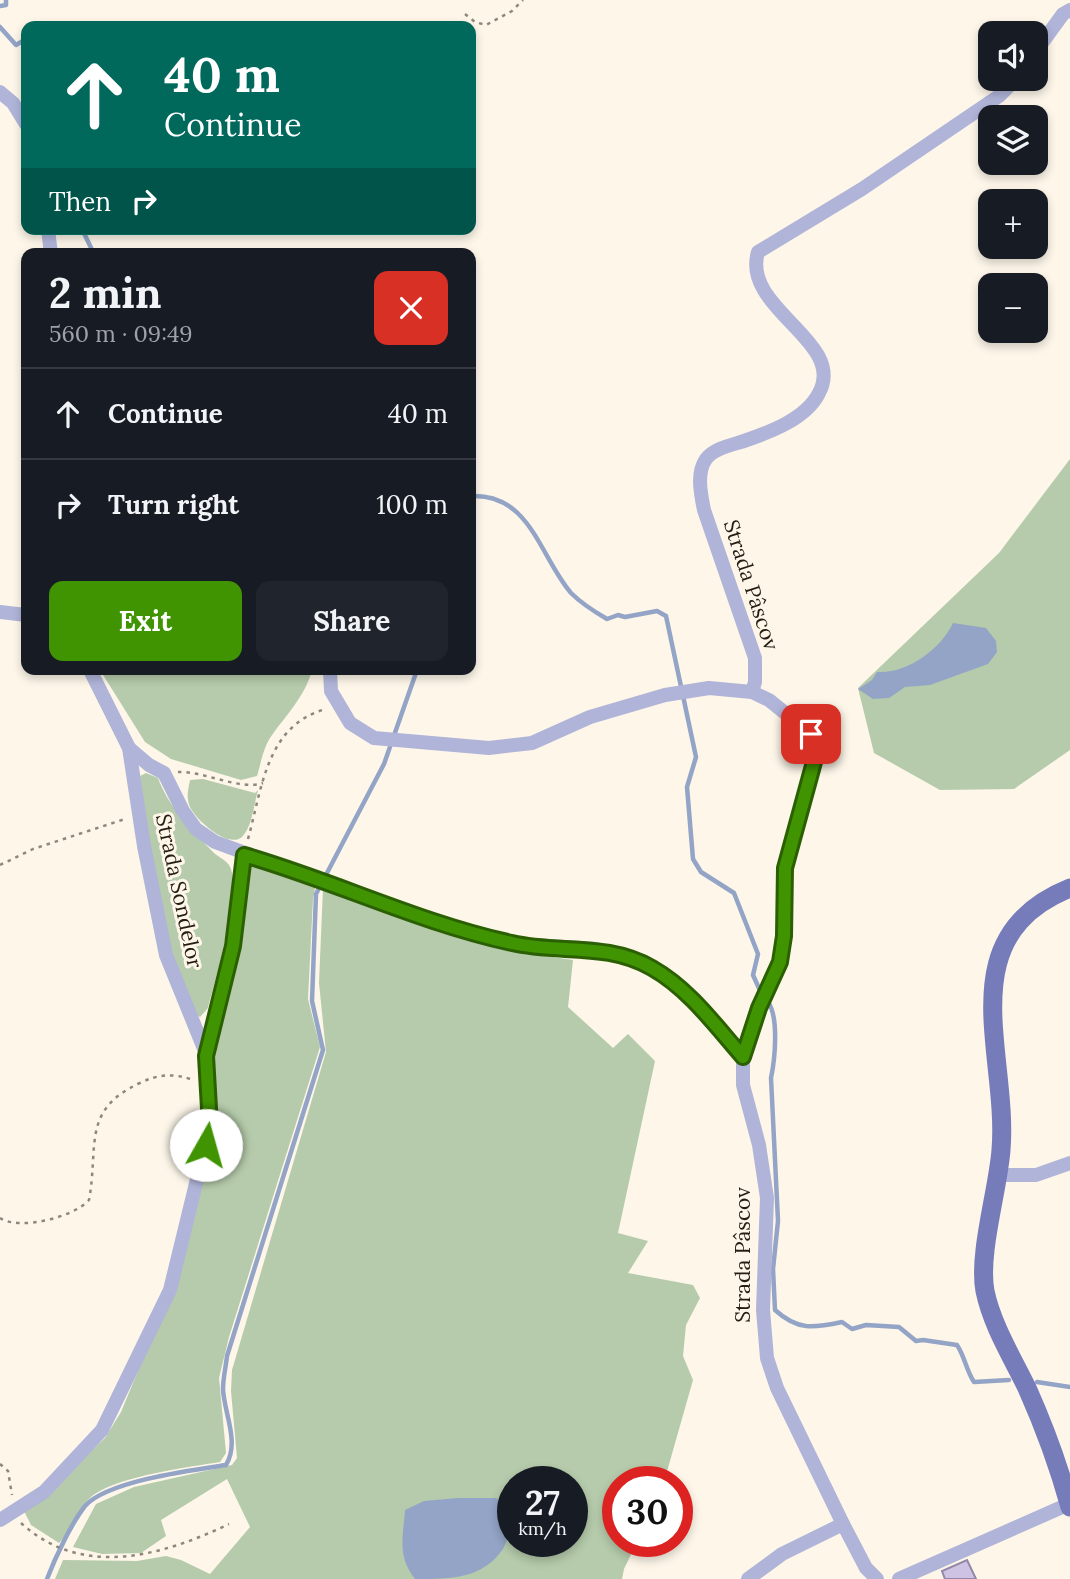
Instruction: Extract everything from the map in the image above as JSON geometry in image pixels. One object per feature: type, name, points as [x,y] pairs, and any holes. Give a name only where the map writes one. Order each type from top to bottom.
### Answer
[{"type":"main road","points":[[1070,888],[1043,901],[1014,928],[1001,951],[994,972],[992,1019],[1001,1136],[998,1175],[984,1262],[986,1293],[1001,1336],[1047,1437],[1070,1506]]},
{"type":"street","points":[[1048,35],[1063,14],[1070,10]]},
{"type":"street","name":"Strada Pâscov","points":[[877,1579],[866,1568],[843,1524],[777,1388],[767,1358],[763,1310],[766,1198],[759,1145],[743,1086],[743,1057],[759,1008],[780,962],[784,936],[785,868],[814,762],[814,743],[802,725],[769,700],[752,692],[755,682],[755,658],[704,510],[700,491],[701,471],[706,458],[719,449],[754,438],[793,420],[807,409],[819,393],[824,374],[818,355],[773,305],[760,281],[755,264],[758,252],[862,188],[1004,91]]},
{"type":"street","points":[[0,92],[13,103],[21,116]]},
{"type":"street","points":[[0,612],[21,614]]},
{"type":"street","name":"Strada Sondelor","points":[[6,1516],[44,1492],[102,1430],[170,1290],[210,1126],[206,1056],[166,956],[144,846],[129,748],[121,727],[93,675]]},
{"type":"street","points":[[330,675],[331,691],[350,723],[374,738],[489,748],[532,743],[590,717],[665,695],[709,688],[752,692]]},
{"type":"street","points":[[129,748],[149,765],[164,773],[183,811],[196,828],[215,842],[244,855],[300,871],[442,925],[514,944],[597,949],[628,957],[653,968],[682,990],[743,1057]]},
{"type":"street","points":[[206,1056],[233,946],[244,855]]},
{"type":"street","points":[[998,1175],[1036,1175],[1070,1163]]},
{"type":"street","points":[[899,1579],[1070,1506]]},
{"type":"street","points":[[748,1579],[782,1554],[843,1524]]},
{"type":"path","points":[[476,22],[486,25],[512,11],[523,0]]},
{"type":"path","points":[[465,14],[474,21]]},
{"type":"path","points":[[244,855],[272,751],[291,728],[316,711],[339,705]]},
{"type":"path","points":[[164,773],[187,772],[253,787],[263,783]]},
{"type":"path","points":[[0,865],[45,845],[141,814]]},
{"type":"path","points":[[0,1219],[8,1223],[41,1221],[81,1209],[89,1200],[97,1122],[117,1093],[168,1074],[200,1082],[210,1095]]},
{"type":"path","points":[[0,1464],[8,1471],[12,1488],[6,1516],[60,1551],[92,1557],[148,1555],[194,1541],[229,1524]]},
{"type":"green space","points":[[1070,459],[1070,750],[1014,789],[940,790],[874,753],[858,688],[999,553]]},
{"type":"green space","points":[[103,675],[310,675],[300,698],[268,742],[257,776],[241,780],[171,759],[145,742]]},
{"type":"green space","points":[[146,773],[158,778],[181,817],[214,853],[229,865],[232,876],[233,892],[221,956],[208,1008],[200,1017],[192,1012],[171,956],[149,845],[140,776]]},
{"type":"green space","points":[[203,779],[255,793],[258,790],[250,821],[242,837],[236,840],[221,836],[193,813],[188,800],[190,780]]},
{"type":"green space","points":[[252,863],[316,883],[308,999],[320,1047],[229,1337],[219,1378],[226,1453],[220,1462],[152,1474],[115,1484],[101,1491],[85,1503],[59,1543],[31,1525],[23,1509],[48,1492],[105,1438],[121,1412],[169,1296],[210,1156],[211,1069],[248,866]]},
{"type":"green space","points":[[323,888],[407,921],[500,949],[573,960],[568,1007],[613,1048],[628,1034],[655,1061],[618,1233],[648,1241],[628,1273],[693,1285],[700,1298],[686,1325],[683,1356],[693,1380],[669,1466],[602,1466],[602,1557],[630,1557],[622,1579],[55,1579],[63,1560],[137,1561],[166,1556],[210,1574],[250,1527],[227,1479],[161,1520],[166,1536],[141,1553],[102,1554],[73,1547],[96,1504],[134,1487],[232,1465],[237,1458],[231,1391],[232,1370],[326,1052],[319,983]]},
{"type":"water","points":[[953,623],[986,628],[996,641],[997,652],[988,664],[930,685],[905,687],[889,698],[873,699],[858,689],[872,680],[877,672],[900,669],[922,658],[948,633]]},
{"type":"water","points":[[496,1498],[497,1556],[476,1572],[441,1579],[415,1579],[403,1554],[405,1510],[424,1501]]},
{"type":"building","points":[[967,1560],[976,1579],[945,1579],[942,1571]]},
{"type":"waterway","points":[[0,6],[6,5],[6,0]]},
{"type":"waterway","points":[[0,27],[16,45],[21,42]]},
{"type":"waterway","points":[[85,235],[91,248]]},
{"type":"waterway","points":[[476,496],[491,498],[507,505],[520,516],[571,593],[602,616],[607,619],[618,615],[625,617],[657,611],[666,616],[696,757],[687,787],[693,859],[701,872],[734,893],[758,954],[753,975],[762,995]]},
{"type":"waterway","points":[[47,1579],[74,1522],[85,1506],[96,1497],[130,1483],[226,1465],[230,1456],[230,1427],[223,1389],[227,1356],[323,1050],[312,1001],[316,894],[384,764],[415,675]]},
{"type":"waterway","points":[[768,1002],[774,1018],[775,1038],[771,1078],[778,1221],[773,1269],[775,1310],[799,1325],[823,1326],[842,1322],[852,1329],[866,1325],[899,1327],[916,1341],[957,1345],[974,1382],[1009,1380]]},
{"type":"waterway","points":[[1037,1382],[1070,1387]]},
{"type":"route","points":[[206,1145],[210,1126],[206,1056],[233,946],[244,855],[300,871],[442,925],[514,944],[597,949],[628,957],[653,968],[682,990],[743,1057],[759,1008],[780,962],[784,936],[785,868],[814,762],[811,734]]}]
